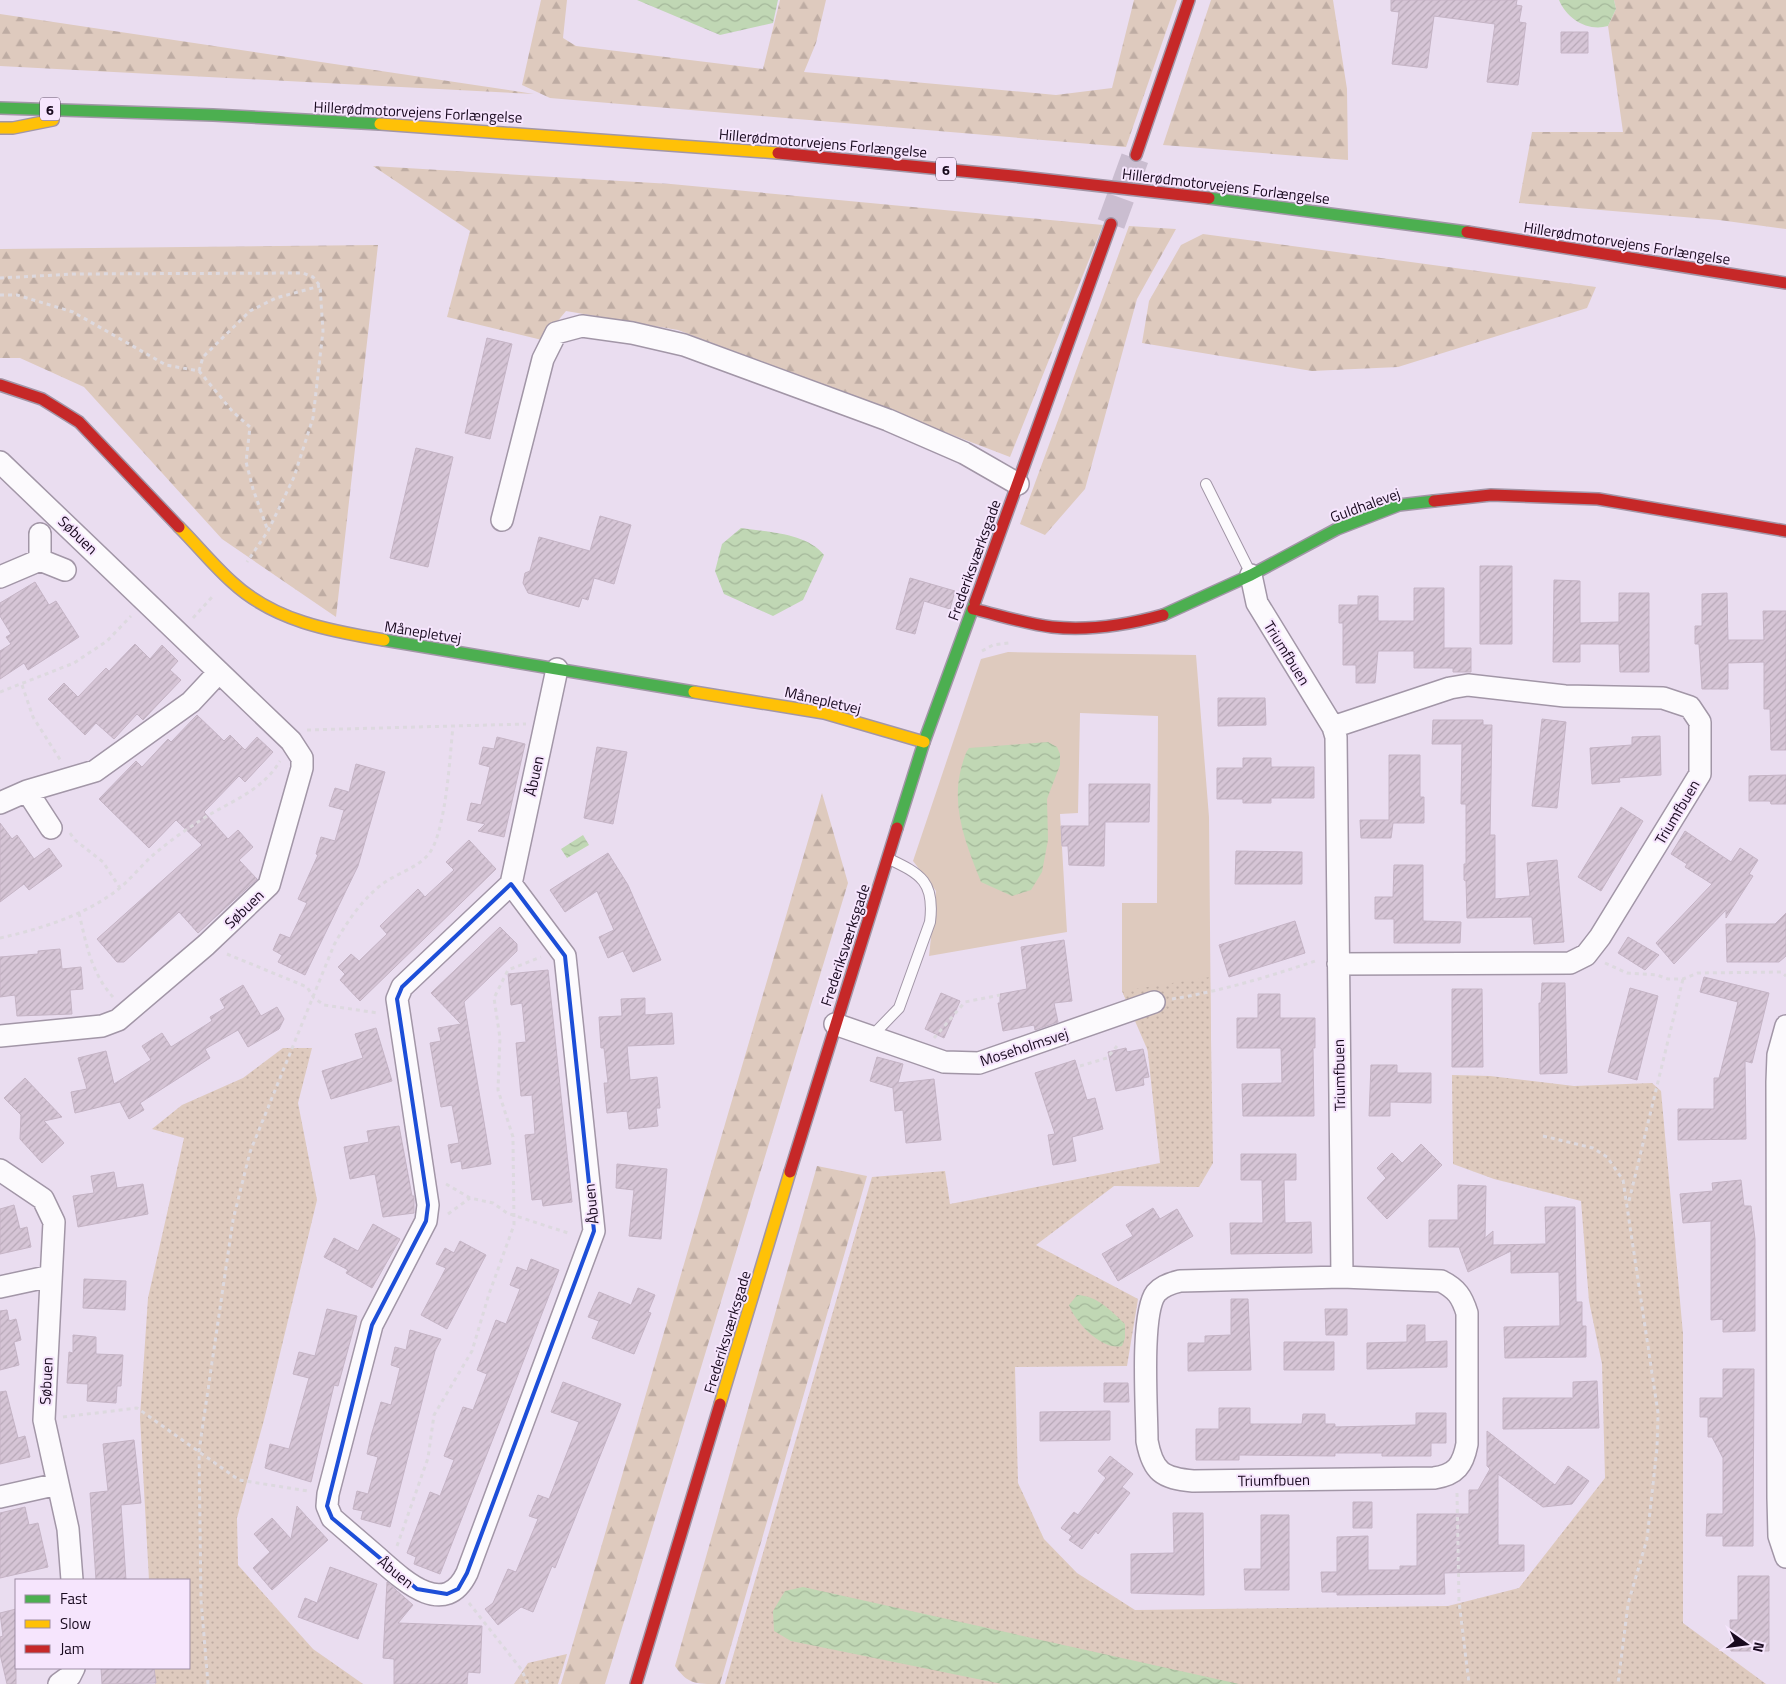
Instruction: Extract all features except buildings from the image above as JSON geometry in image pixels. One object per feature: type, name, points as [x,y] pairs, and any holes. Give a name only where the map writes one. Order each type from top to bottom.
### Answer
[{"type":"main road","points":[[1136,155],[1189,0]]},
{"type":"main road","name":"Hillerødmotorvejens Forlængelse","points":[[0,108],[100,110],[428,127],[746,150],[1096,185],[1456,230],[1786,283]]},
{"type":"main road","points":[[0,128],[13,128],[100,110]]},
{"type":"main road","name":"Frederiksværksgade","points":[[636,1684],[835,1024],[924,742],[1111,224]]},
{"type":"main road","name":"Månepletvej","points":[[0,385],[25,391],[54,404],[79,422],[233,583],[265,606],[301,623],[340,633],[824,713],[924,742]]},
{"type":"main road","name":"Guldhalevej","points":[[972,609],[1052,627],[1093,628],[1133,623],[1173,612],[1251,575],[1337,529],[1399,505],[1491,495],[1598,500],[1786,532]]},
{"type":"street","points":[[502,520],[543,359],[556,333],[582,326],[632,333],[684,345],[888,420],[964,453],[1018,484]]},
{"type":"street","name":"Søbuen","points":[[0,462],[288,738],[302,758],[302,768],[269,886],[206,945],[118,1020],[102,1026],[0,1036]]},
{"type":"street","name":"Søbuen","points":[[40,534],[40,560]]},
{"type":"street","points":[[0,577],[40,560],[65,570]]},
{"type":"street","name":"Triumfbuen","points":[[1251,575],[1256,603],[1333,727],[1337,747],[1342,1277]]},
{"type":"street","name":"Åbuen","points":[[511,884],[566,956],[594,1231],[467,1574],[458,1588],[447,1594],[426,1593],[417,1589],[389,1567],[332,1518],[327,1506],[328,1494],[372,1325],[426,1221],[428,1205],[396,999],[402,987],[511,884],[557,668]]},
{"type":"street","points":[[0,803],[26,791],[95,771],[191,702],[220,672]]},
{"type":"street","name":"Triumfbuen","points":[[1333,727],[1450,688],[1468,685],[1565,696],[1663,698],[1690,707],[1700,722],[1700,774],[1600,937],[1589,950],[1570,963],[1338,958]]},
{"type":"street","points":[[26,791],[60,828]]},
{"type":"street","name":"Moseholmsvej","points":[[835,1024],[944,1062],[979,1063],[1154,1002]]},
{"type":"street","points":[[1786,1026],[1778,1055],[1777,1082],[1782,1296],[1782,1498],[1779,1536],[1786,1557]]},
{"type":"street","name":"Søbuen","points":[[0,1170],[43,1199],[50,1210],[54,1222],[44,1420],[68,1529],[72,1579]]},
{"type":"street","points":[[0,1287],[51,1276]]},
{"type":"street","name":"Triumfbuen","points":[[1342,1277],[1441,1281],[1453,1287],[1462,1298],[1467,1313],[1467,1444],[1465,1457],[1459,1469],[1447,1476],[1193,1481],[1177,1480],[1164,1474],[1151,1460],[1148,1441],[1147,1316],[1156,1292],[1167,1284],[1180,1281],[1342,1277]]},
{"type":"street","points":[[0,1497],[58,1484]]},
{"type":"street","points":[[59,1684],[70,1676],[74,1669]]},
{"type":"lane","points":[[1206,484],[1251,575]]},
{"type":"lane","points":[[871,1037],[898,1008],[930,922],[931,910],[928,891],[921,876],[888,858]]},
{"type":"path","points":[[0,278],[74,274],[303,273],[313,277],[320,286],[323,331],[313,418],[294,477],[268,531],[233,583]]},
{"type":"path","points":[[198,371],[203,357],[250,311],[276,298],[320,286]]},
{"type":"path","points":[[0,296],[17,295],[73,312],[166,365],[198,371],[233,412],[250,427],[246,462],[253,489],[268,531]]},
{"type":"path","points":[[201,609],[212,597]]},
{"type":"path","points":[[0,692],[22,685],[74,663],[92,653],[107,641],[146,601]]},
{"type":"path","points":[[22,685],[33,717],[58,753],[62,763],[60,781]]},
{"type":"path","points":[[0,938],[29,932],[79,913],[120,888],[152,856],[199,821],[248,794],[268,778],[279,764],[288,738],[311,730],[546,723]]},
{"type":"path","points":[[208,1684],[201,1600],[199,1451],[233,1220],[250,1152],[334,945],[348,920],[381,885],[427,857],[435,843],[445,797],[453,726]]},
{"type":"path","points":[[60,828],[102,862],[120,888]]},
{"type":"path","points":[[79,913],[89,957],[104,987],[127,1013]]},
{"type":"path","points":[[206,945],[307,987],[314,998],[324,1005],[398,1016]]},
{"type":"path","points":[[389,1567],[428,1458],[434,1415],[472,1351],[489,1294],[514,1225],[513,1138],[498,1090],[500,1038],[494,998],[508,970],[560,949]]},
{"type":"path","points":[[1589,950],[1606,963],[1627,973],[1683,979],[1698,973],[1781,972],[1786,976]]},
{"type":"path","points":[[1154,1002],[1195,996],[1338,958]]},
{"type":"path","points":[[1628,1204],[1683,979]]},
{"type":"path","points":[[934,1038],[965,1002],[1000,995]]},
{"type":"path","points":[[1080,1066],[1107,1058],[1117,1046]]},
{"type":"path","points":[[1544,1136],[1593,1148],[1607,1157],[1624,1180],[1658,1413],[1657,1448],[1647,1539],[1628,1604],[1618,1684]]},
{"type":"path","points":[[424,1178],[446,1184],[470,1198],[493,1203],[507,1214],[514,1214],[590,1239]]},
{"type":"path","points":[[44,1420],[137,1408],[239,1480],[328,1494]]},
{"type":"path","points":[[1447,1476],[1457,1489],[1459,1601],[1469,1684]]},
{"type":"path","points":[[458,1588],[521,1669],[528,1684]]},
{"type":"highlighted area","points":[[511,884],[565,956],[594,1231],[467,1573],[458,1589],[447,1594],[417,1589],[332,1518],[327,1506],[372,1325],[426,1221],[428,1205],[397,999],[402,987]]},
{"type":"green space","points":[[541,0],[567,0],[563,38],[576,46],[763,69],[780,0],[826,0],[816,43],[804,72],[1056,95],[1112,88],[1134,0],[1177,0],[1126,147],[550,98],[522,85]]},
{"type":"green space","points":[[1211,0],[1333,0],[1347,89],[1348,160],[1163,145]]},
{"type":"green space","points":[[1614,0],[1786,0],[1786,229],[1719,220],[1519,203],[1532,132],[1623,132],[1608,26],[1616,9]]},
{"type":"green space","points":[[0,14],[515,91],[534,94],[0,66]]},
{"type":"green space","points":[[373,166],[671,184],[1103,225],[1010,457],[678,330],[566,311],[542,340],[447,317],[470,231]]},
{"type":"green space","points":[[1129,226],[1176,229],[1137,299],[1085,489],[1045,535],[1020,524]]},
{"type":"green space","points":[[1203,234],[1596,287],[1587,308],[1398,367],[1312,371],[1142,343],[1149,301],[1181,245]]},
{"type":"green space","points":[[378,245],[336,617],[222,539],[84,387],[20,358],[0,358],[0,249]]},
{"type":"green space","points":[[1008,652],[1196,655],[1209,817],[1211,1040],[1148,1051],[1122,991],[1122,903],[1157,903],[1158,716],[1080,713],[1078,813],[1060,814],[1067,932],[929,956],[936,891],[913,861],[981,659]]},
{"type":"green space","points":[[822,793],[848,883],[605,1684],[561,1684]]},
{"type":"green space","points":[[1210,977],[1213,1163],[1199,1187],[1114,1186],[1036,1245],[1138,1299],[1127,1366],[1015,1367],[1018,1483],[1044,1539],[1077,1573],[1135,1610],[1448,1606],[1519,1588],[1605,1478],[1602,1364],[1589,1301],[1581,1201],[1494,1179],[1453,1164],[1452,1075],[1490,1076],[1574,1086],[1652,1083],[1661,1091],[1683,1334],[1683,1623],[1766,1684],[725,1684],[872,1177],[945,1171],[950,1204],[1160,1163],[1147,1045],[1122,991]]},
{"type":"green space","points":[[283,1048],[312,1048],[298,1103],[317,1200],[264,1420],[237,1518],[238,1565],[313,1649],[363,1684],[155,1684],[154,1669],[190,1669],[190,1579],[149,1579],[140,1417],[148,1298],[184,1138],[152,1129],[182,1105],[243,1078]]},
{"type":"green space","points":[[817,1166],[867,1176],[720,1684],[693,1682],[688,1680],[675,1666]]},
{"type":"green space","points":[[567,1654],[558,1684],[514,1684],[528,1663]]},
{"type":"water","points":[[637,0],[778,0],[773,23],[720,35]]},
{"type":"water","points":[[1559,0],[1614,0],[1616,9],[1608,26],[1593,27],[1573,18],[1567,13]]},
{"type":"water","points":[[741,528],[774,532],[797,538],[808,542],[824,555],[803,600],[773,616],[724,594],[715,571],[722,544]]},
{"type":"water","points":[[1048,742],[1057,747],[1060,754],[1060,765],[1047,799],[1048,840],[1042,872],[1031,890],[1012,896],[981,882],[975,868],[961,825],[959,810],[959,780],[962,765],[969,748]]},
{"type":"water","points":[[583,835],[589,845],[567,858],[561,849]]},
{"type":"water","points":[[1077,1295],[1097,1301],[1125,1324],[1125,1338],[1122,1346],[1106,1344],[1098,1340],[1083,1327],[1069,1305]]},
{"type":"water","points":[[803,1587],[1239,1684],[1002,1684],[791,1641],[774,1631],[773,1611],[785,1591]]},
{"type":"tunnel","points":[[1111,224],[1136,155]]},
{"type":"traffic: fast","points":[[0,108],[213,115],[380,124]]},
{"type":"traffic: fast","points":[[1209,198],[1467,232]]},
{"type":"traffic: fast","points":[[1163,615],[1251,575],[1337,529],[1399,505],[1434,501]]},
{"type":"traffic: fast","points":[[897,828],[924,742],[975,602]]},
{"type":"traffic: fast","points":[[384,640],[694,692]]},
{"type":"traffic: slow","points":[[0,128],[13,128],[53,120]]},
{"type":"traffic: slow","points":[[380,124],[778,153]]},
{"type":"traffic: slow","points":[[179,527],[232,582],[266,606],[284,615],[323,628],[384,640]]},
{"type":"traffic: slow","points":[[694,692],[824,713],[924,742]]},
{"type":"traffic: slow","points":[[720,1404],[790,1172]]},
{"type":"traffic: jam","points":[[1136,155],[1189,0]]},
{"type":"traffic: jam","points":[[778,153],[1013,176],[1209,198]]},
{"type":"traffic: jam","points":[[975,602],[1111,224]]},
{"type":"traffic: jam","points":[[1467,232],[1786,283]]},
{"type":"traffic: jam","points":[[0,385],[42,399],[79,422],[179,527]]},
{"type":"traffic: jam","points":[[1434,501],[1491,495],[1598,499],[1786,531]]},
{"type":"traffic: jam","points":[[973,609],[1032,624],[1066,628],[1108,626],[1136,622],[1163,615]]},
{"type":"traffic: jam","points":[[790,1172],[897,828]]},
{"type":"traffic: jam","points":[[636,1684],[720,1404]]}]
